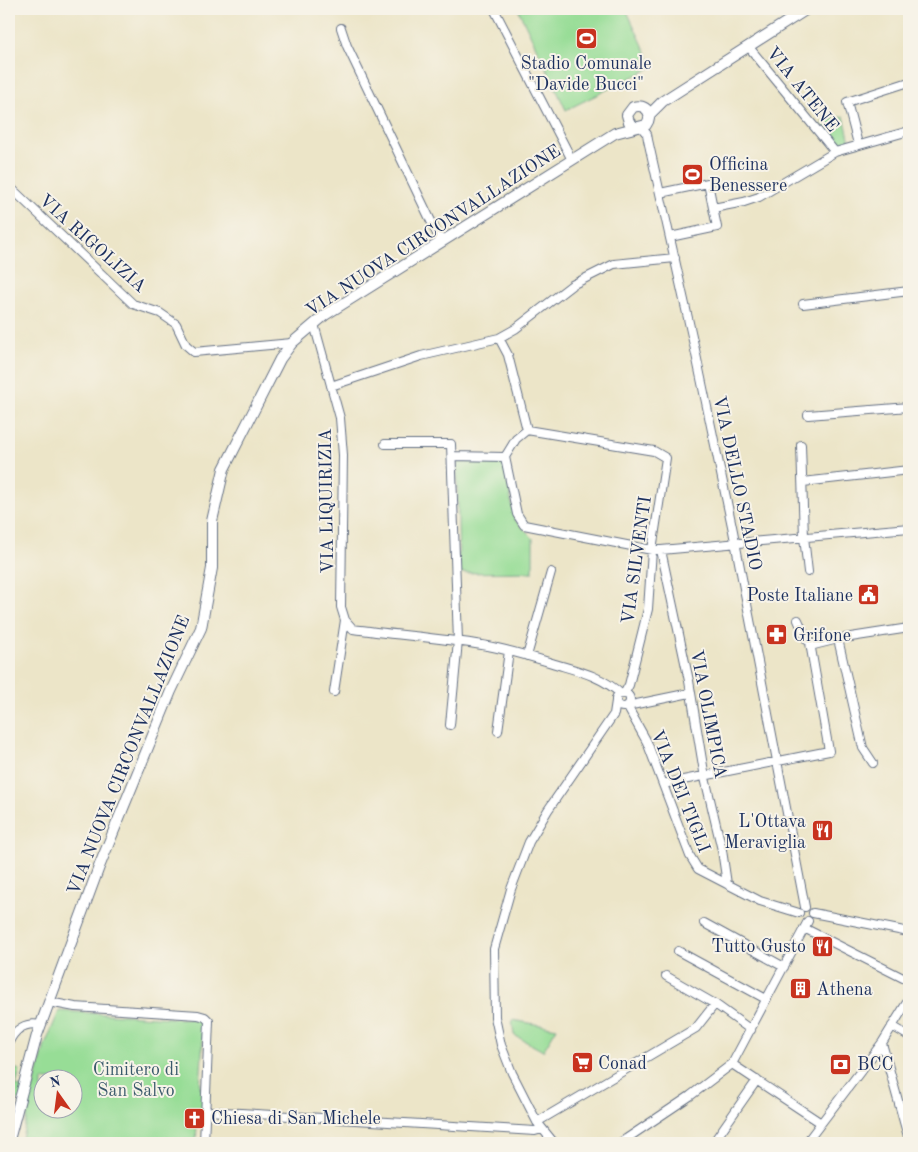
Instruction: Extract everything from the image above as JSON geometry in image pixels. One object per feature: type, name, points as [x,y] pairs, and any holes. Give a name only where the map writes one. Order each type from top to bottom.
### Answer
[{"type":"street","points":[[494,9],[572,160]]},
{"type":"street","name":"VIA NUOVA CIRCONVALLAZIONE","points":[[9,1140],[40,1025],[99,867],[171,691],[201,628],[212,568],[212,521],[224,469],[280,358],[292,343],[334,310],[615,133],[642,128],[649,120],[650,114],[663,101],[807,9]]},
{"type":"street","points":[[341,28],[347,46],[441,242]]},
{"type":"street","name":"VIA ATENE","points":[[748,46],[835,152]]},
{"type":"street","points":[[858,144],[847,102],[909,82]]},
{"type":"street","name":"VIA NUOVA CIRCONVALLAZIONE","points":[[604,140],[636,105],[642,106],[663,101]]},
{"type":"street","points":[[642,106],[650,114]]},
{"type":"street","points":[[629,111],[627,114],[629,122],[642,128]]},
{"type":"street","name":"VIA DELLO STADIO","points":[[642,128],[670,236],[735,542],[805,907]]},
{"type":"street","points":[[713,208],[759,197],[835,152],[909,131]]},
{"type":"street","points":[[660,192],[708,183],[717,227],[670,236]]},
{"type":"street","name":"VIA RIGOLIZIA","points":[[9,186],[133,304],[160,313],[176,324],[186,345],[194,352],[292,343]]},
{"type":"street","points":[[331,386],[421,356],[499,338],[515,329],[572,285],[614,264],[674,258]]},
{"type":"street","points":[[803,304],[909,291]]},
{"type":"street","name":"VIA LIQUIRIZIA","points":[[314,324],[340,418],[343,455],[342,607],[345,620],[334,692]]},
{"type":"street","points":[[499,338],[508,355],[527,430],[516,439],[506,456],[517,514],[524,525],[652,550],[909,528]]},
{"type":"street","points":[[808,415],[909,407]]},
{"type":"street","name":"VIA SILVENTI","points":[[527,430],[654,451],[666,458],[652,550],[648,609],[629,685],[621,696]]},
{"type":"street","points":[[385,444],[451,444],[458,641],[450,725]]},
{"type":"street","points":[[801,445],[804,537],[808,572]]},
{"type":"street","points":[[452,456],[506,456]]},
{"type":"street","points":[[803,482],[909,470]]},
{"type":"street","name":"VIA OLIMPICA","points":[[661,550],[705,776],[722,850],[727,884]]},
{"type":"street","points":[[527,656],[551,572]]},
{"type":"street","points":[[345,620],[353,629],[398,636],[458,641],[509,651],[592,674],[612,686],[621,696],[630,700],[625,707]]},
{"type":"street","points":[[663,784],[829,751],[810,643],[798,620]]},
{"type":"street","points":[[810,643],[814,645],[838,638],[909,628]]},
{"type":"street","points":[[838,638],[863,748],[873,763]]},
{"type":"street","points":[[498,731],[509,651]]},
{"type":"street","points":[[614,714],[625,707],[690,693]]},
{"type":"street","points":[[621,696],[620,706],[625,707]]},
{"type":"street","points":[[554,1143],[540,1125],[512,1073],[500,1045],[495,1017],[494,949],[511,889],[529,842],[548,810],[614,714],[621,696]]},
{"type":"street","name":"VIA DEI TIGLI","points":[[625,707],[647,742],[690,856],[698,869],[760,901],[799,913]]},
{"type":"street","points":[[909,932],[814,913],[810,907],[801,908],[799,913],[806,924],[909,984]]},
{"type":"street","points":[[620,1143],[690,1096],[732,1064],[806,924],[814,913]]},
{"type":"street","points":[[704,923],[784,967]]},
{"type":"street","points":[[678,951],[766,999]]},
{"type":"street","points":[[666,976],[715,1004],[750,1030]]},
{"type":"street","points":[[806,1143],[882,1043],[909,999]]},
{"type":"street","points":[[49,1002],[75,1007],[205,1017],[209,1022],[207,1110],[204,1143]]},
{"type":"street","points":[[207,1110],[535,1131],[540,1125],[696,1028],[715,1004]]},
{"type":"street","points":[[10,1042],[13,1034],[26,1025],[34,1023],[40,1025]]},
{"type":"street","points":[[892,1026],[909,1036]]},
{"type":"street","points":[[882,1043],[909,1140]]},
{"type":"street","points":[[732,1064],[821,1123]]},
{"type":"street","points":[[713,1143],[758,1080]]},
{"type":"green space","name":"Stadio Comunale \"Davide Bucci\"","points":[[518,9],[626,9],[653,67],[566,110]]},
{"type":"green space","points":[[844,116],[850,142],[839,145],[822,122]]},
{"type":"green space","points":[[503,460],[515,520],[533,538],[533,572],[459,573],[457,461]]},
{"type":"green space","name":"Cimitero di San Salvo","points":[[59,1011],[204,1020],[200,1088],[206,1089],[204,1123],[197,1122],[196,1143],[21,1143],[30,1103],[12,1098],[9,1111],[9,1067],[20,1070],[16,1086],[32,1090],[32,1120],[82,1120],[82,1070],[38,1070],[45,1045]]},
{"type":"green space","points":[[512,1020],[557,1028],[543,1051],[514,1035]]},
{"type":"place","name":"Stadio Comunale \"Davide Bucci\"","points":[[586,38]]},
{"type":"place","name":"Officina Benessere","points":[[693,174]]},
{"type":"place","name":"Poste Italiane","points":[[869,595]]},
{"type":"place","name":"Grifone","points":[[777,635]]},
{"type":"place","name":"L'Ottava Meraviglia","points":[[822,831]]},
{"type":"place","name":"Tutto Gusto","points":[[822,946]]},
{"type":"place","name":"Athena","points":[[800,989]]},
{"type":"place","name":"Conad","points":[[582,1063]]},
{"type":"place","name":"BCC","points":[[841,1064]]},
{"type":"place","name":"Chiesa di San Michele","points":[[195,1118]]}]
